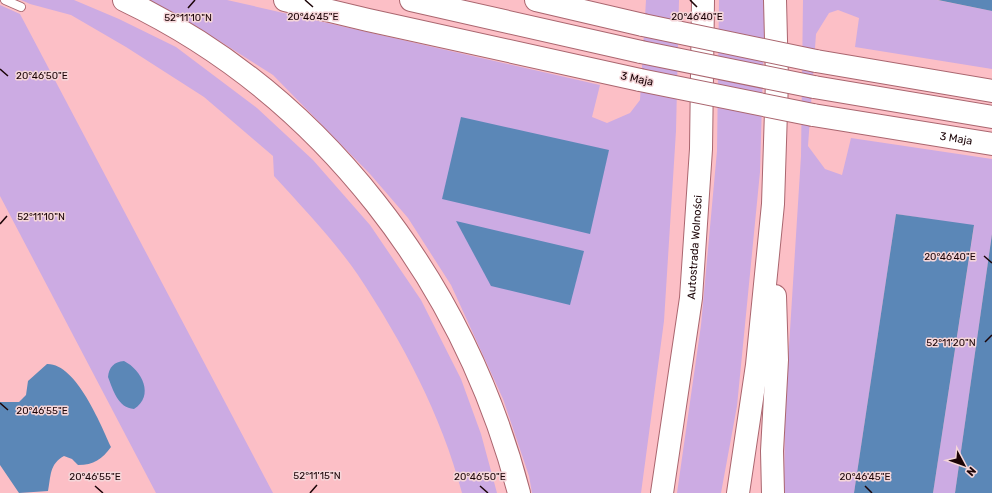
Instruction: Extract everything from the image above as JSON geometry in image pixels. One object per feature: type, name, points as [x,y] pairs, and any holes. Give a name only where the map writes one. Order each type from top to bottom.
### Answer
[{"type":"main road","points":[[124,0],[165,22],[215,53],[274,98],[327,148],[377,204],[419,262],[469,352],[486,392],[509,455],[519,493]]},
{"type":"main road","name":"3 Maja","points":[[285,0],[368,20],[640,80],[813,115],[992,144]]},
{"type":"main road","points":[[354,0],[368,20]]},
{"type":"main road","points":[[411,0],[641,52],[814,87],[992,117]]},
{"type":"main road","points":[[536,0],[643,25],[816,61],[992,91]]},
{"type":"main road","name":"Autostrada Wolności","points":[[662,493],[691,298],[701,149],[703,0]]},
{"type":"main road","points":[[773,493],[772,451],[777,360],[773,204],[777,80],[775,0]]},
{"type":"main road","points":[[738,493],[757,365],[773,204]]},
{"type":"lane","points":[[5,0],[20,7]]},
{"type":"shaded area","points":[[21,0],[74,0],[119,19],[176,47],[257,108],[313,160],[370,225],[421,300],[461,379],[481,434],[497,493],[462,493],[432,407],[405,353],[358,275],[318,224],[274,176],[273,156],[204,97],[126,47],[71,15],[30,4]]},
{"type":"shaded area","points":[[145,0],[227,0],[600,85],[592,117],[607,123],[630,113],[640,100],[646,0],[679,0],[676,131],[664,321],[641,493],[532,493],[529,476],[503,399],[451,285],[408,218],[370,174],[273,75],[196,26]]},
{"type":"shaded area","points":[[719,0],[765,0],[760,172],[737,406],[721,493],[677,493],[701,325],[717,151]]},
{"type":"shaded area","points":[[803,0],[937,0],[992,11],[992,69],[855,47],[859,18],[838,10],[829,13],[816,34],[808,146],[825,169],[842,175],[851,138],[992,159],[992,234],[955,493],[933,493],[974,226],[896,214],[854,493],[784,493],[785,410],[801,156]]},
{"type":"shaded area","points":[[0,5],[20,14],[273,493],[156,493],[0,196]]},
{"type":"water","points":[[938,0],[992,0],[992,11]]},
{"type":"water","points":[[461,117],[609,150],[590,234],[442,199]]},
{"type":"water","points":[[896,214],[974,225],[933,493],[854,493]]},
{"type":"water","points":[[456,221],[584,251],[570,305],[491,286]]},
{"type":"water","points":[[992,234],[992,493],[955,493]]},
{"type":"water","points":[[124,361],[136,370],[144,384],[144,397],[140,404],[134,409],[128,408],[120,402],[114,393],[108,377],[113,366]]},
{"type":"water","points":[[47,364],[58,366],[68,373],[77,384],[94,411],[111,447],[101,458],[84,465],[78,465],[72,459],[64,456],[59,459],[53,467],[48,491],[19,493],[0,465],[0,402],[19,402],[26,395],[28,381]]}]
